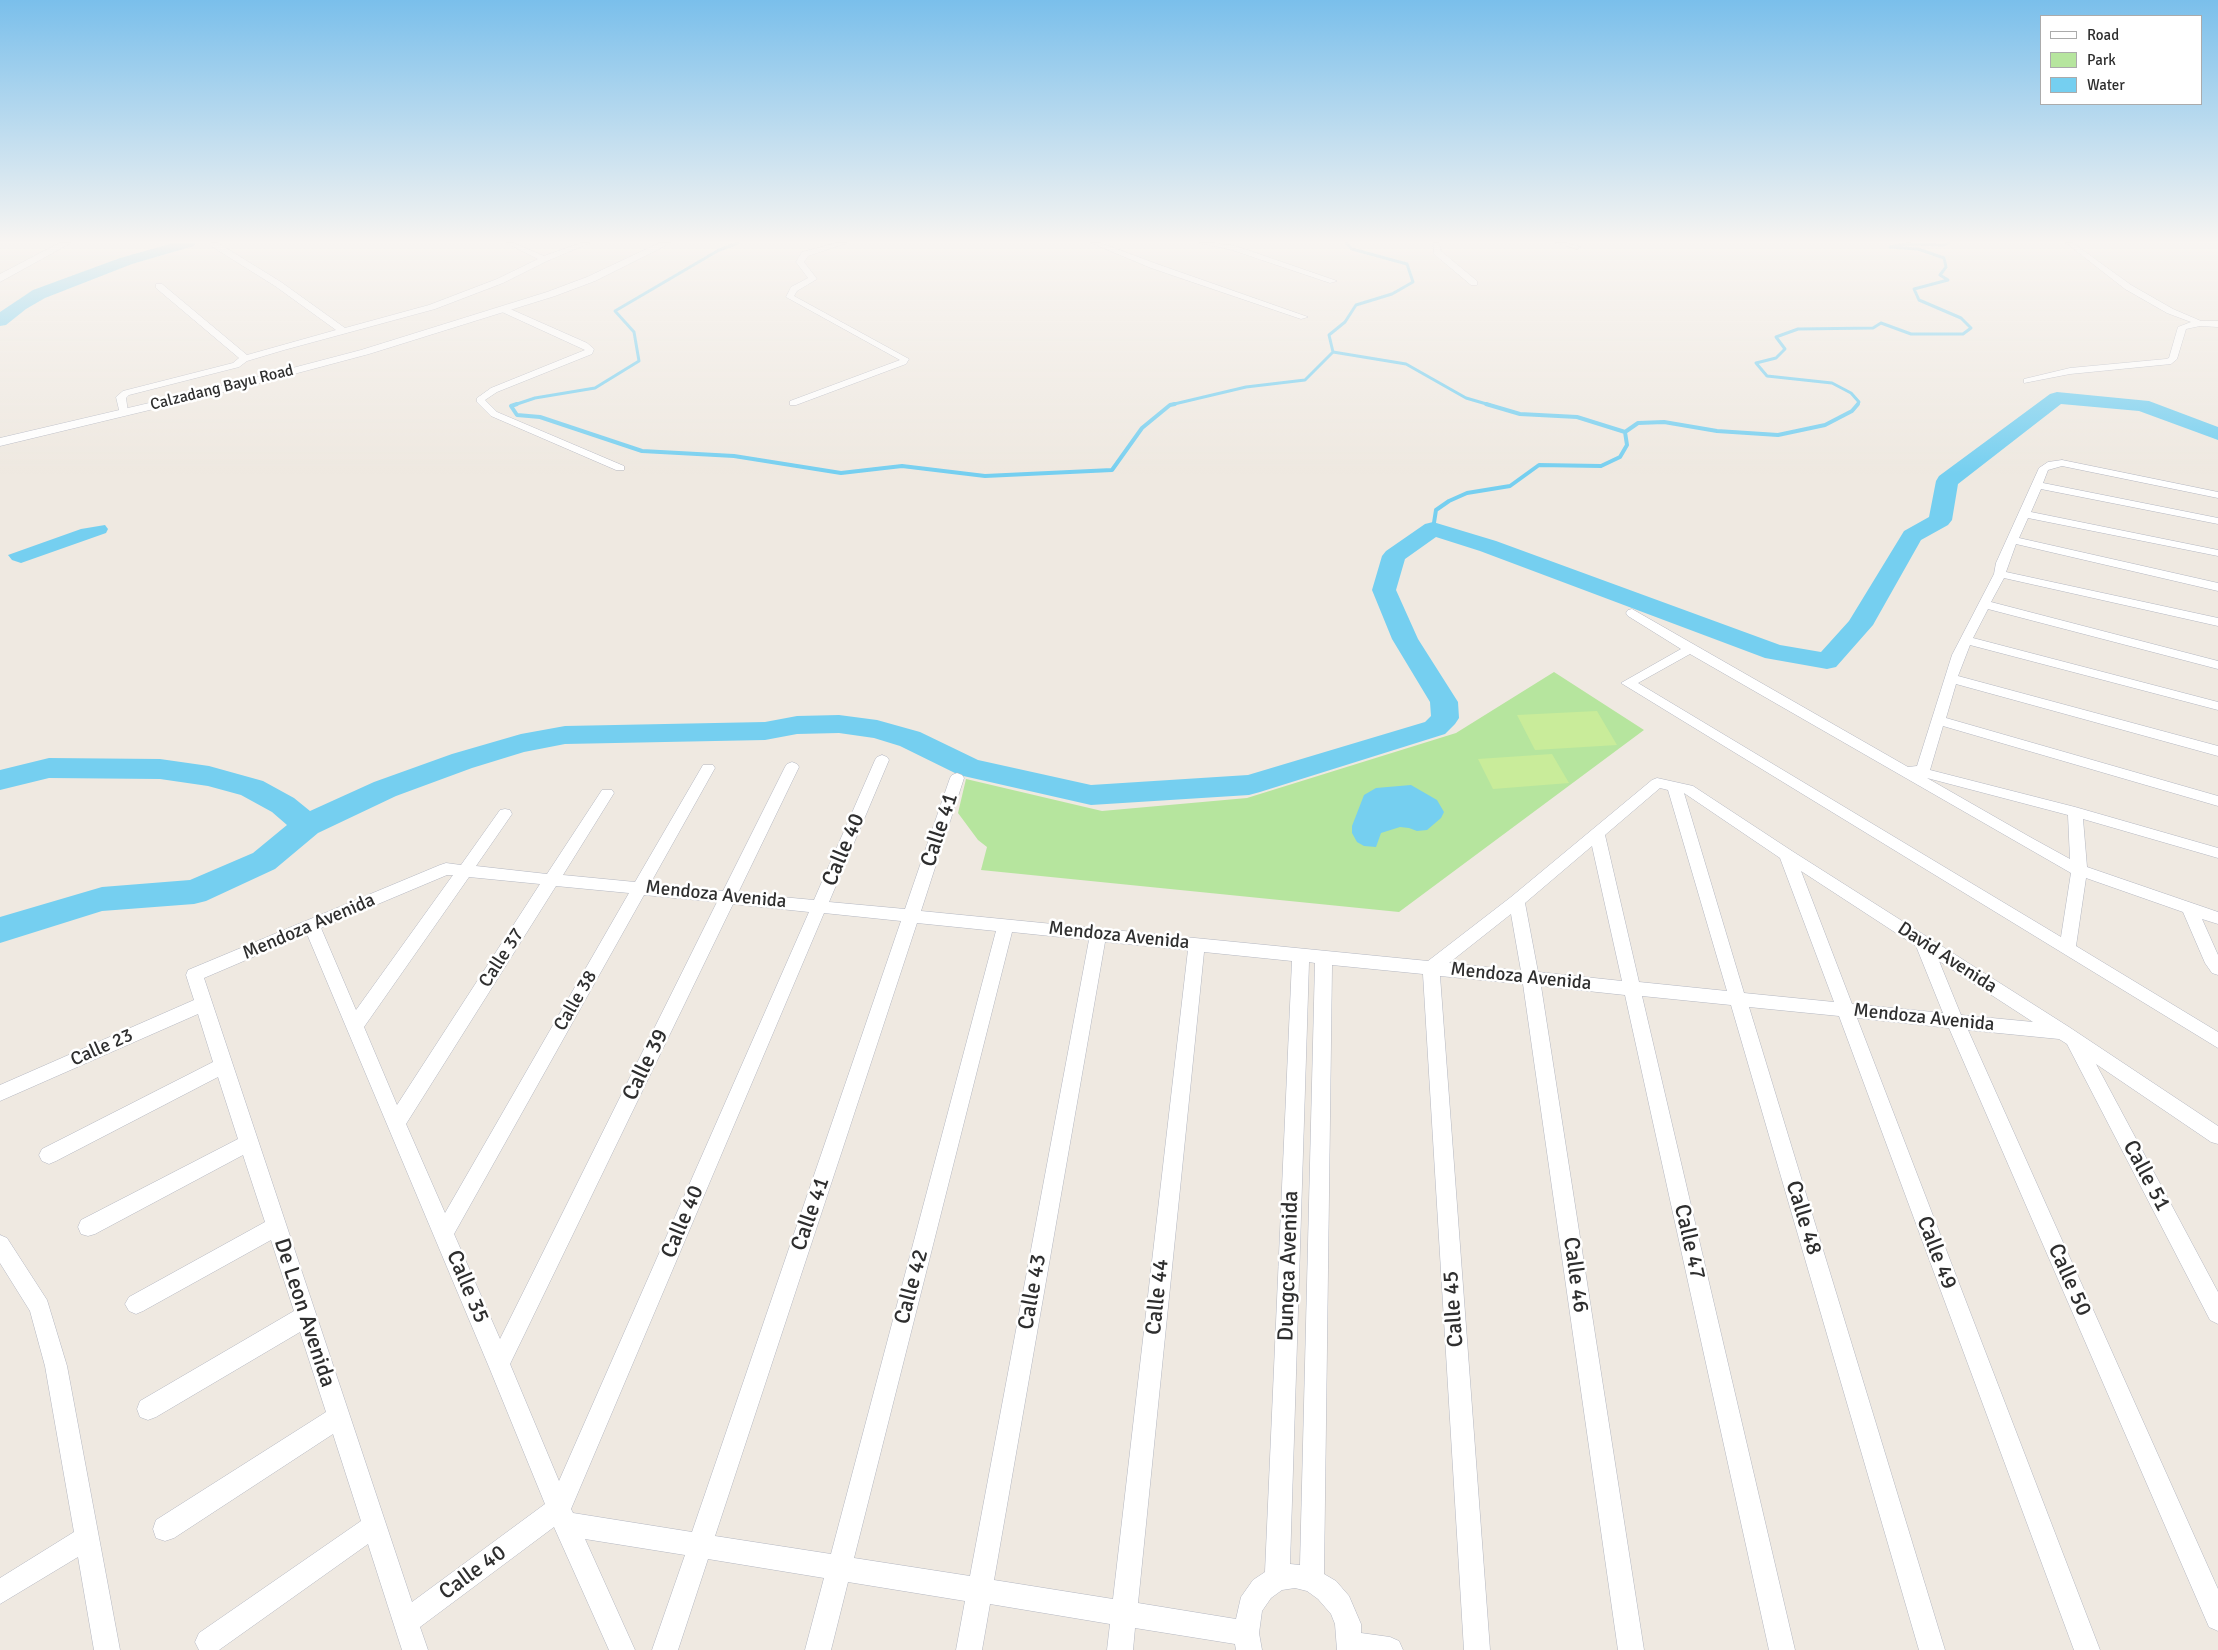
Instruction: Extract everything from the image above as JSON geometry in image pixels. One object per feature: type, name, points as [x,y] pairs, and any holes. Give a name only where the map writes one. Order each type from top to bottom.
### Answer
[{"type":"street","points":[[200,320],[243,356],[244,359]]},
{"type":"street","points":[[328,320],[343,331]]},
{"type":"street","points":[[122,412],[121,397],[126,393],[236,365],[244,359],[384,320]]},
{"type":"street","name":"Calzadang Bayu Road","points":[[0,442],[245,384],[365,352],[472,320]]},
{"type":"street","points":[[528,320],[584,345],[590,349],[589,352],[494,390],[480,400],[494,414],[620,468]]},
{"type":"street","points":[[793,403],[903,362],[905,359],[833,320]]},
{"type":"street","points":[[2192,320],[2200,323]]},
{"type":"street","points":[[2028,381],[2070,371],[2168,362],[2173,359],[2182,327],[2200,323],[2218,324]]},
{"type":"street","points":[[1922,772],[1958,655],[2000,574],[2002,563],[2026,514],[2044,468],[2052,464],[2062,463],[2218,496]]},
{"type":"street","points":[[2037,485],[2218,521]]},
{"type":"street","points":[[2026,514],[2218,553]]},
{"type":"street","points":[[2013,540],[2218,586]]},
{"type":"street","points":[[2000,574],[2218,622]]},
{"type":"street","points":[[1984,604],[2218,665]]},
{"type":"street","points":[[1632,613],[1690,649],[2079,870],[2190,910],[2218,918]]},
{"type":"street","points":[[1965,640],[2218,706]]},
{"type":"street","points":[[1690,649],[1628,683],[2218,1042]]},
{"type":"street","points":[[1950,678],[2218,751]]},
{"type":"street","points":[[1938,720],[2218,801]]},
{"type":"street","name":"Calle 40","points":[[406,1622],[562,1517],[882,760]]},
{"type":"street","points":[[1892,764],[2075,812],[2218,854]]},
{"type":"street","name":"Calle 39","points":[[500,1363],[730,897],[792,767]]},
{"type":"street","name":"Calle 38","points":[[444,1233],[708,768]]},
{"type":"street","name":"Calle 41","points":[[665,1650],[957,778]]},
{"type":"street","points":[[1431,968],[1517,901],[1657,783],[1674,786]]},
{"type":"street","name":"David Avenida","points":[[1674,786],[1688,789],[1787,855],[2068,1035],[2218,1136]]},
{"type":"street","name":"Calle 48","points":[[1674,786],[1932,1650]]},
{"type":"street","name":"Calle 37","points":[[396,1123],[607,794]]},
{"type":"street","points":[[2067,949],[2079,870],[2075,812]]},
{"type":"street","points":[[354,1026],[505,814]]},
{"type":"street","name":"Calle 47","points":[[1597,834],[1782,1650]]},
{"type":"street","name":"Calle 49","points":[[1787,855],[2086,1650]]},
{"type":"street","name":"Mendoza Avenida","points":[[194,976],[446,869],[1955,1021],[2068,1035]]},
{"type":"street","name":"Calle 46","points":[[1517,901],[1531,978],[1630,1650]]},
{"type":"street","points":[[2190,910],[2211,958],[2218,968]]},
{"type":"street","name":"Calle 35","points":[[311,925],[500,1363],[562,1517],[622,1650]]},
{"type":"street","name":"Calle 42","points":[[818,1650],[1006,925]]},
{"type":"street","name":"Calle 43","points":[[969,1650],[1098,934]]},
{"type":"street","name":"Calle 50","points":[[1922,942],[2218,1618]]},
{"type":"street","name":"Calle 44","points":[[1120,1650],[1197,944]]},
{"type":"street","name":"Dungca Avenida","points":[[1277,1578],[1300,955]]},
{"type":"street","name":"Dungca Avenida","points":[[1312,1580],[1324,958]]},
{"type":"street","name":"Calle 45","points":[[1431,968],[1477,1650]]},
{"type":"street","name":"De Leon Avenida","points":[[194,976],[415,1650]]},
{"type":"street","name":"Calle 23","points":[[0,1093],[203,1004]]},
{"type":"street","name":"Calle 51","points":[[2068,1035],[2218,1313]]},
{"type":"street","points":[[49,1155],[222,1066]]},
{"type":"street","points":[[88,1227],[249,1143]]},
{"type":"street","points":[[136,1304],[276,1226]]},
{"type":"street","points":[[0,1245],[39,1306],[56,1366],[108,1650]]},
{"type":"street","points":[[148,1409],[306,1316]]},
{"type":"street","points":[[165,1529],[339,1417]]},
{"type":"street","points":[[562,1517],[700,1545],[1124,1613],[1248,1641],[1250,1606],[1262,1589],[1277,1578],[1295,1576],[1312,1580],[1328,1590],[1340,1606],[1348,1624],[1350,1647],[1390,1650]]},
{"type":"street","points":[[208,1642],[374,1526]]},
{"type":"street","points":[[0,1592],[87,1538]]},
{"type":"green space","points":[[1554,672],[1644,730],[1399,912],[981,870],[987,847],[978,840],[958,813],[966,779],[1102,811],[1247,798],[1456,733]]},
{"type":"green space","points":[[1597,711],[1617,745],[1535,750],[1517,715]]},
{"type":"green space","points":[[1552,754],[1569,783],[1493,789],[1478,759]]},
{"type":"water","points":[[105,525],[108,529],[106,533],[21,563],[12,560],[8,555],[81,529]]},
{"type":"water","points":[[1411,785],[1437,800],[1444,812],[1441,818],[1427,830],[1417,831],[1400,827],[1381,833],[1376,847],[1364,846],[1357,842],[1352,833],[1352,826],[1364,795],[1376,788]]},
{"type":"waterway","points":[[623,320],[634,332],[639,361],[595,388],[535,398],[511,406],[517,415],[540,417],[642,451],[734,456],[841,473],[902,466],[985,476],[1112,470],[1142,428],[1170,405]]},
{"type":"waterway","points":[[1333,352],[1329,335],[1346,320]]},
{"type":"waterway","points":[[1857,405],[1859,402],[1851,393],[1832,383],[1767,376],[1756,363],[1776,358],[1785,349],[1776,337],[1798,329],[1873,328],[1881,323],[1911,334],[1963,334],[1971,328],[1963,320]]},
{"type":"waterway","points":[[1170,405],[1246,387],[1305,380],[1333,352]]},
{"type":"waterway","points":[[1333,352],[1406,364],[1466,398],[1490,405]]},
{"type":"waterway","points":[[307,825],[385,789],[462,761],[521,743],[565,735],[765,731],[797,725],[839,724],[877,729],[910,739],[970,768],[1091,795],[1249,785],[1435,728],[1445,718],[1444,702],[1405,639],[1384,590],[1394,556],[1433,529],[1488,546],[1774,652],[1827,661],[1860,625],[1912,536],[1940,520],[1947,481],[2057,398],[2142,405],[2218,434]]},
{"type":"waterway","points":[[1170,405],[1175,404]]},
{"type":"waterway","points":[[1486,404],[1520,414],[1577,417],[1625,432]]},
{"type":"waterway","points":[[1625,432],[1638,423],[1664,422],[1717,431],[1778,435],[1825,425],[1852,411],[1858,404]]},
{"type":"waterway","points":[[1433,529],[1436,510],[1449,501],[1467,493],[1510,486],[1539,465],[1601,466],[1620,457],[1627,445],[1625,432]]},
{"type":"waterway","points":[[0,780],[49,768],[160,769],[209,776],[252,788],[283,805],[307,825]]},
{"type":"waterway","points":[[0,930],[102,899],[194,892],[264,861],[307,825]]}]
